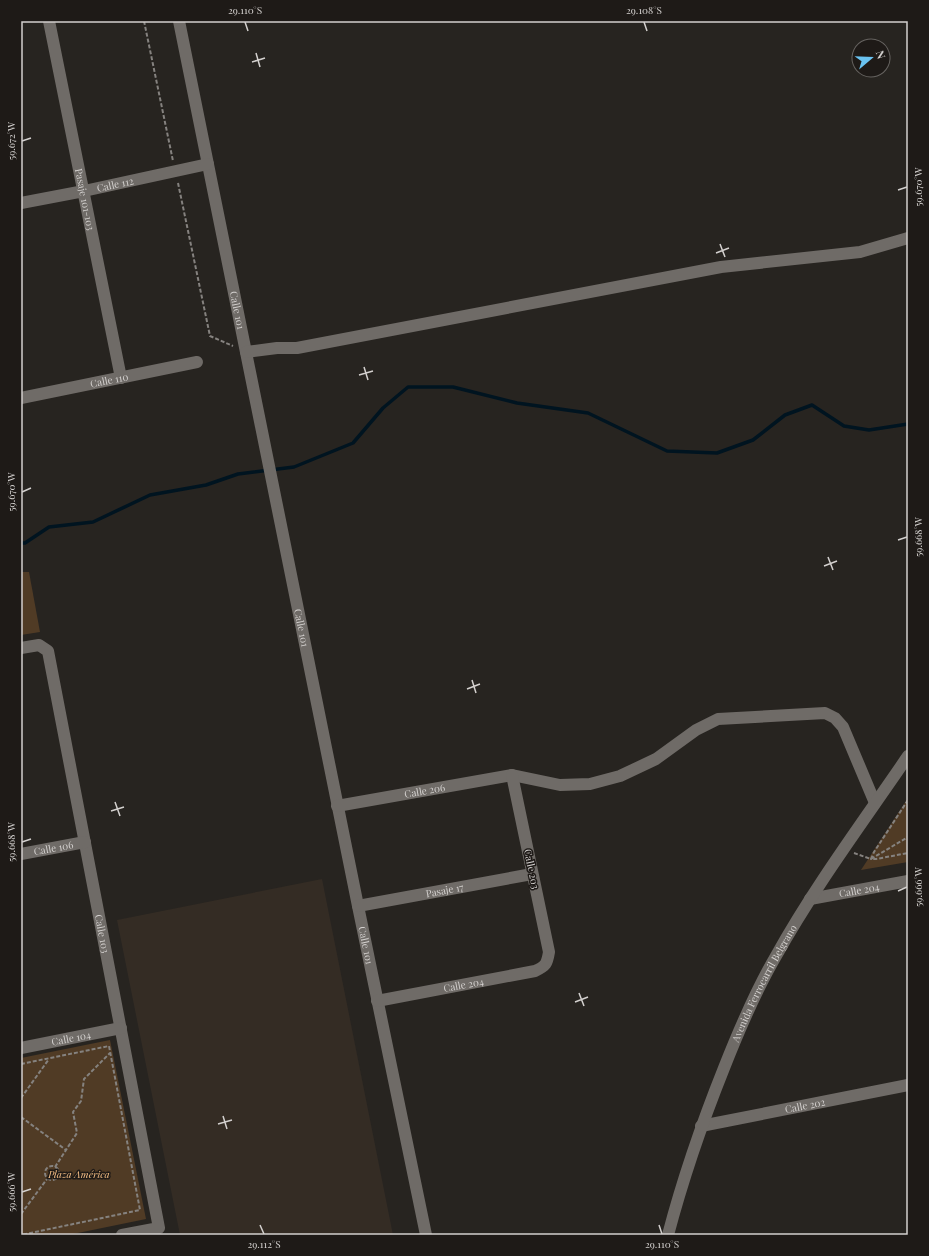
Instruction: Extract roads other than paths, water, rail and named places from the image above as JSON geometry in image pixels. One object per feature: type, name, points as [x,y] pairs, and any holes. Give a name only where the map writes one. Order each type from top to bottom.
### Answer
[{"type":"street","name":"Pasaje 101-103","points":[[48,21],[84,191],[121,378]]},
{"type":"street","name":"Calle 101","points":[[179,21],[377,1001],[426,1235]]},
{"type":"street","name":"Calle 112","points":[[21,203],[208,164]]},
{"type":"street","points":[[246,352],[277,348],[297,348],[326,343],[721,267],[860,252],[908,238]]},
{"type":"street","name":"Calle 110","points":[[21,398],[197,362]]},
{"type":"street","name":"Calle 103","points":[[21,648],[39,645],[48,651],[159,1228],[122,1235]]},
{"type":"street","points":[[512,775],[560,785],[590,784],[620,776],[656,759],[696,730],[718,719],[825,713],[835,718],[843,727],[876,804]]},
{"type":"street","name":"Avenida Ferrocarril Belgrano","points":[[668,1235],[677,1200],[701,1126],[741,1026],[759,987],[776,955],[810,899],[908,756]]},
{"type":"street","name":"Calle 206","points":[[338,806],[512,775]]},
{"type":"street","name":"Calle 203","points":[[512,775],[549,952],[547,963]]},
{"type":"street","name":"Calle 106","points":[[21,854],[85,842]]},
{"type":"street","name":"Pasaje 17","points":[[358,906],[532,874]]},
{"type":"street","name":"Calle 204","points":[[810,899],[908,881]]},
{"type":"street","name":"Calle 204","points":[[377,1001],[535,971],[542,968],[547,963]]},
{"type":"street","name":"Calle 104","points":[[21,1048],[121,1028]]},
{"type":"street","name":"Calle 202","points":[[701,1126],[908,1085]]},
{"type":"waterway","points":[[21,543],[25,543],[49,527],[93,522],[150,495],[206,485],[238,474],[294,467],[353,443],[383,408],[408,387],[453,387],[517,403],[588,413],[667,451],[717,453],[753,440],[785,415],[812,405],[844,426],[869,430],[908,424]]},
{"type":"park label","name":"Plaza América","points":[[79,1174]]}]
